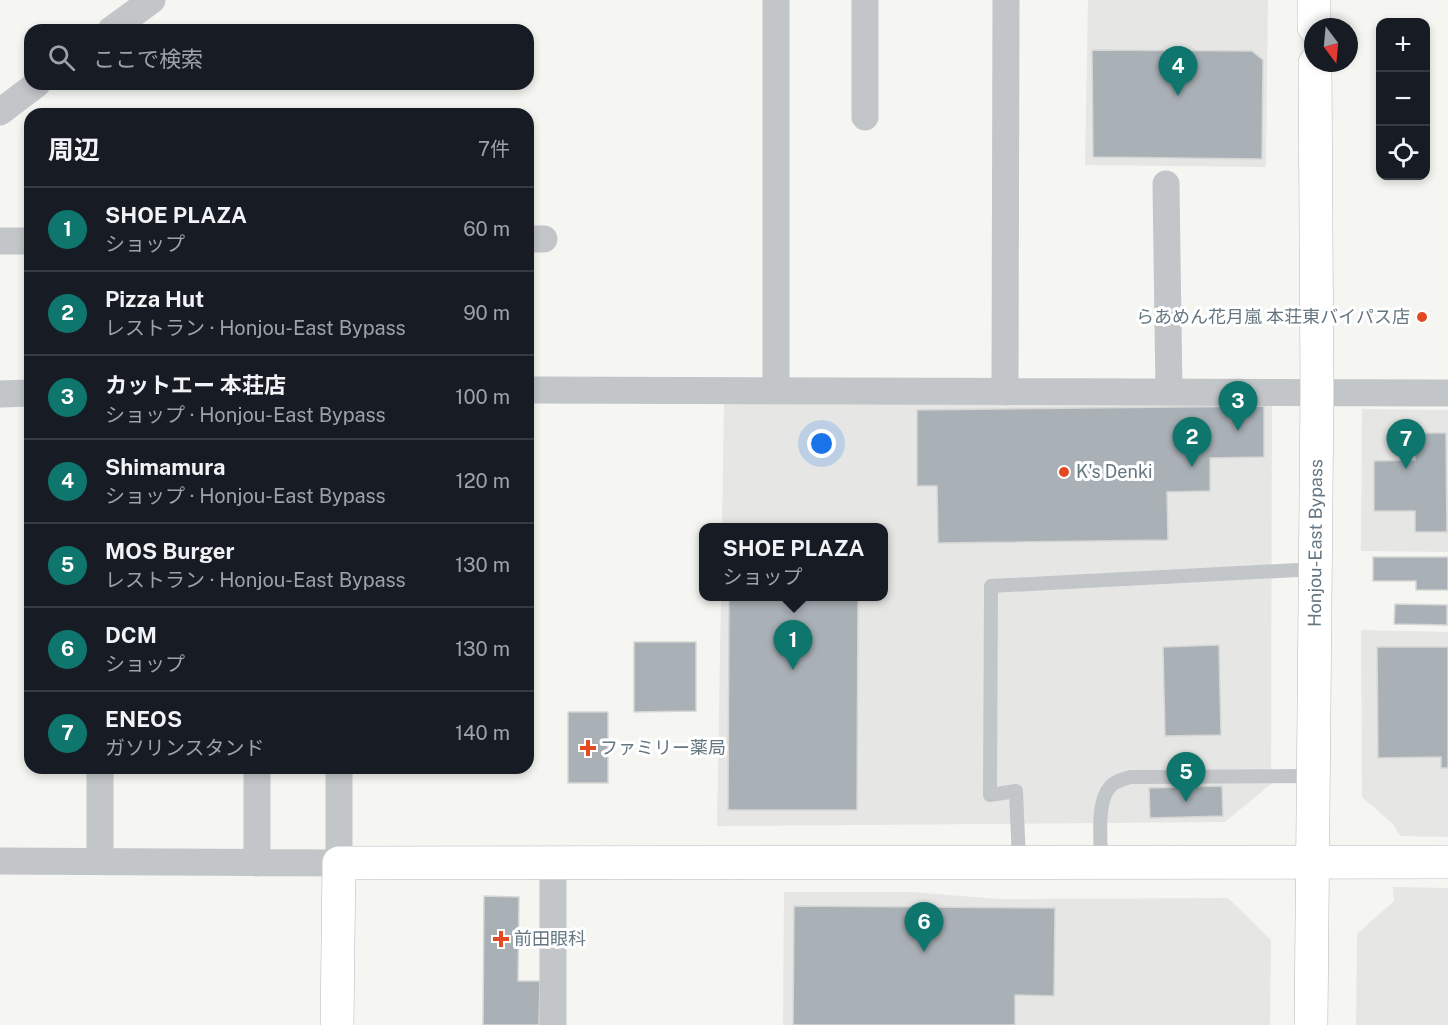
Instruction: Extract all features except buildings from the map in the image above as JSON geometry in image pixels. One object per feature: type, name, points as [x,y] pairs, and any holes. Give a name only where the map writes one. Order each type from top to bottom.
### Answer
[{"type":"main road","points":[[1314,0],[1314,18]]},
{"type":"main road","name":"Honjou-East Bypass","points":[[1311,1025],[1317,391],[1315,72]]},
{"type":"main road","points":[[337,1025],[339,863],[1448,862]]},
{"type":"street","points":[[119,24],[152,0]]},
{"type":"street","points":[[776,0],[776,390]]},
{"type":"street","points":[[865,0],[865,117]]},
{"type":"street","points":[[1005,392],[1006,0]]},
{"type":"street","points":[[0,111],[29,90]]},
{"type":"street","points":[[1166,184],[1169,392]]},
{"type":"street","points":[[0,241],[24,241]]},
{"type":"street","points":[[534,390],[1448,393]]},
{"type":"street","points":[[0,394],[24,393]]},
{"type":"street","points":[[100,774],[100,861]]},
{"type":"street","points":[[257,774],[257,862]]},
{"type":"street","points":[[0,861],[339,863],[339,774]]},
{"type":"street","points":[[553,862],[553,1025]]},
{"type":"lane","points":[[1019,861],[1016,791],[990,795],[991,586],[1316,569]]},
{"type":"lane","points":[[1101,861],[1101,809],[1110,787],[1119,781],[1131,777],[1314,776]]},
{"type":"shaded area","points":[[1088,0],[1268,0],[1266,167],[1085,165]]},
{"type":"shaded area","points":[[724,404],[1272,404],[1271,784],[1225,822],[717,826],[721,601],[888,601],[888,523],[722,523]]},
{"type":"shaded area","points":[[1362,409],[1448,410],[1448,552],[1361,551]]},
{"type":"shaded area","points":[[1361,630],[1448,632],[1448,837],[1400,836],[1393,824],[1362,797]]},
{"type":"shaded area","points":[[1393,887],[1448,888],[1448,1025],[1356,1025],[1357,934],[1394,901]]},
{"type":"shaded area","points":[[784,892],[912,892],[998,899],[1228,898],[1271,940],[1270,1025],[783,1025]]},
{"type":"place","name":"Shimamura","points":[[1178,96]]},
{"type":"place","name":"らあめん花月嵐 本荘東バイパス店","points":[[1422,317]]},
{"type":"place","name":"カットエー 本荘店","points":[[1238,431]]},
{"type":"place","name":"Pizza Hut","points":[[1192,467]]},
{"type":"place","name":"ENEOS","points":[[1406,469]]},
{"type":"place","name":"K's Denki","points":[[1064,472]]},
{"type":"place","name":"SHOE PLAZA","points":[[793,670]]},
{"type":"place","name":"ファミリー薬局","points":[[588,748]]},
{"type":"place","name":"MOS Burger","points":[[1186,802]]},
{"type":"place","name":"前田眼科","points":[[501,939]]},
{"type":"place","name":"DCM","points":[[924,952]]}]
